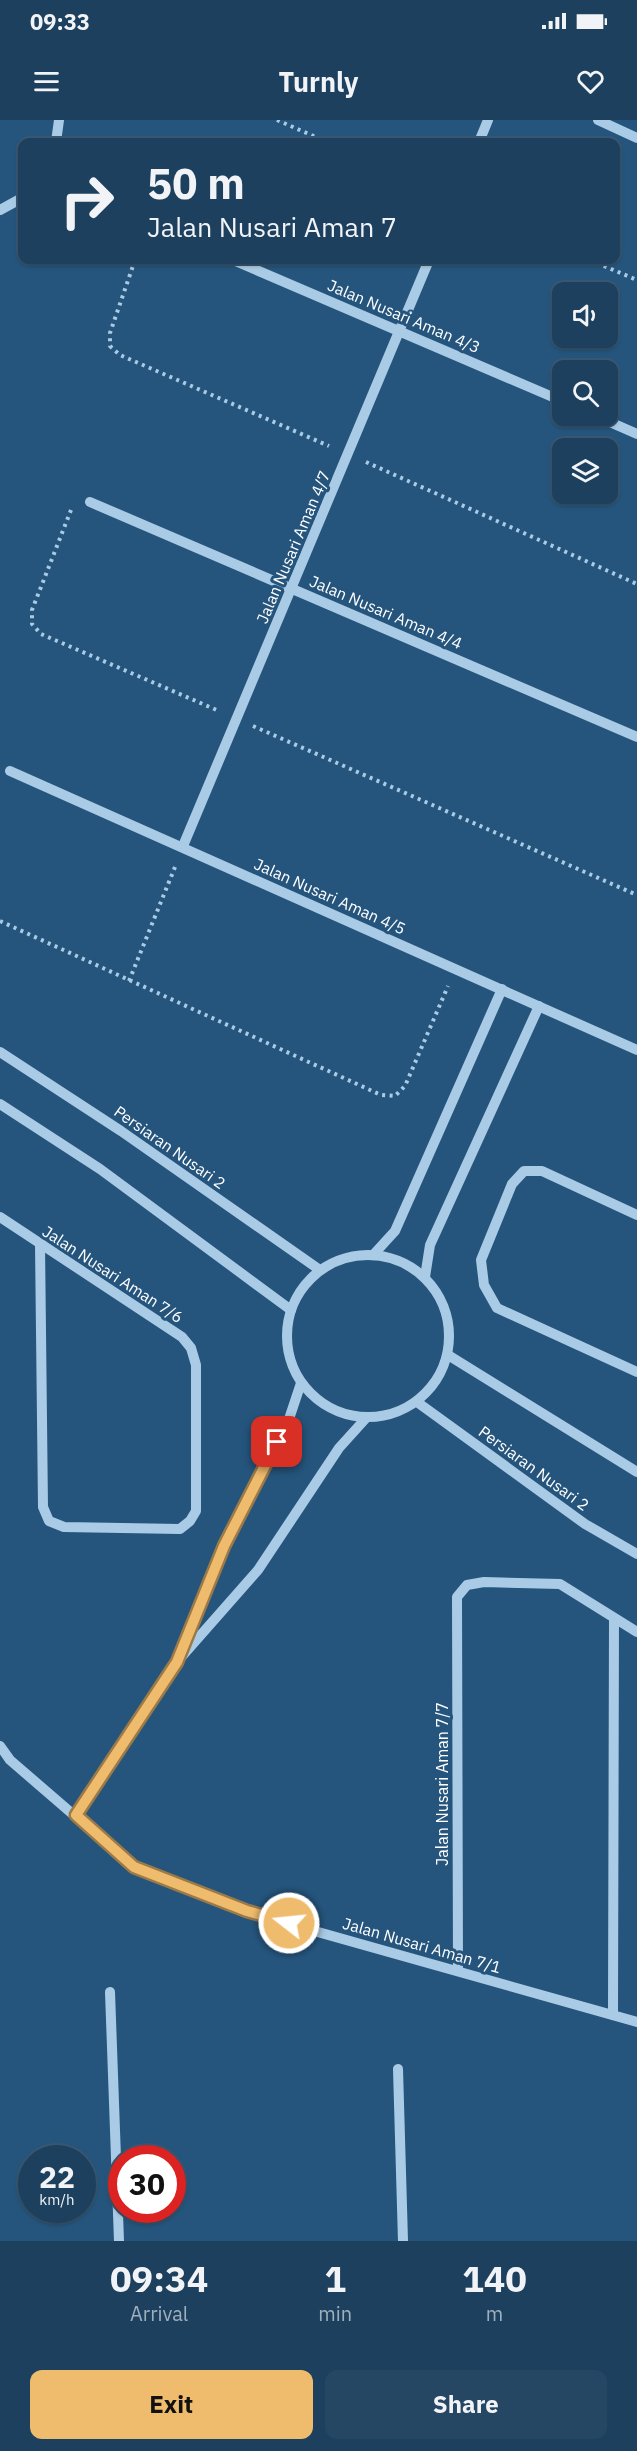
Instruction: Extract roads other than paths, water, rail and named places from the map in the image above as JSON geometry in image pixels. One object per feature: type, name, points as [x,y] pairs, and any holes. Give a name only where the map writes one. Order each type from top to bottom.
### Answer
[{"type":"street","points":[[57,138],[59,120]]},
{"type":"street","points":[[481,138],[488,120]]},
{"type":"street","points":[[598,120],[637,138]]},
{"type":"street","points":[[0,210],[18,200]]},
{"type":"street","name":"Jalan Nusari Aman 4/3","points":[[243,264],[400,329],[552,397]]},
{"type":"street","name":"Jalan Nusari Aman 4/7","points":[[183,846],[427,264]]},
{"type":"street","points":[[618,426],[637,434]]},
{"type":"street","name":"Jalan Nusari Aman 4/4","points":[[90,502],[637,737]]},
{"type":"street","name":"Jalan Nusari Aman 4/5","points":[[10,771],[183,846],[637,1050]]},
{"type":"street","points":[[374,1254],[396,1231],[502,989]]},
{"type":"street","points":[[425,1277],[430,1245],[538,1006]]},
{"type":"street","name":"Persiaran Nusari 2","points":[[0,1052],[122,1131],[320,1270]]},
{"type":"street","points":[[0,1104],[100,1168],[291,1310]]},
{"type":"street","points":[[637,1215],[542,1171],[524,1171],[512,1184],[481,1260],[484,1285],[497,1308],[637,1372]]},
{"type":"street","name":"Jalan Nusari Aman 7/6","points":[[0,1217],[182,1337],[191,1348],[195,1365],[196,1511],[190,1521],[180,1529],[64,1527],[49,1521],[43,1507],[40,1244]]},
{"type":"street","points":[[374,1254],[402,1262],[425,1277],[442,1300],[450,1327],[448,1355],[437,1381],[417,1401],[392,1414],[367,1417],[342,1413],[319,1401],[301,1383],[290,1360],[286,1335],[291,1310],[302,1288],[320,1270],[346,1257],[374,1254]]},
{"type":"street","points":[[448,1355],[637,1472]]},
{"type":"street","points":[[177,1662],[224,1546],[288,1422],[301,1383]]},
{"type":"street","name":"Persiaran Nusari 2","points":[[417,1401],[585,1524],[637,1554]]},
{"type":"street","points":[[76,1815],[177,1662],[258,1570],[339,1448],[367,1417]]},
{"type":"street","name":"Jalan Nusari Aman 7/7","points":[[458,1971],[457,1597],[467,1585],[484,1582],[560,1584],[614,1619]]},
{"type":"street","points":[[614,2015],[614,1619],[637,1632]]},
{"type":"street","name":"Jalan Nusari Aman 7/1","points":[[0,1746],[10,1760],[134,1867],[247,1911],[637,2022]]},
{"type":"street","points":[[110,1992],[119,2241]]},
{"type":"street","points":[[398,2069],[403,2241]]}]
